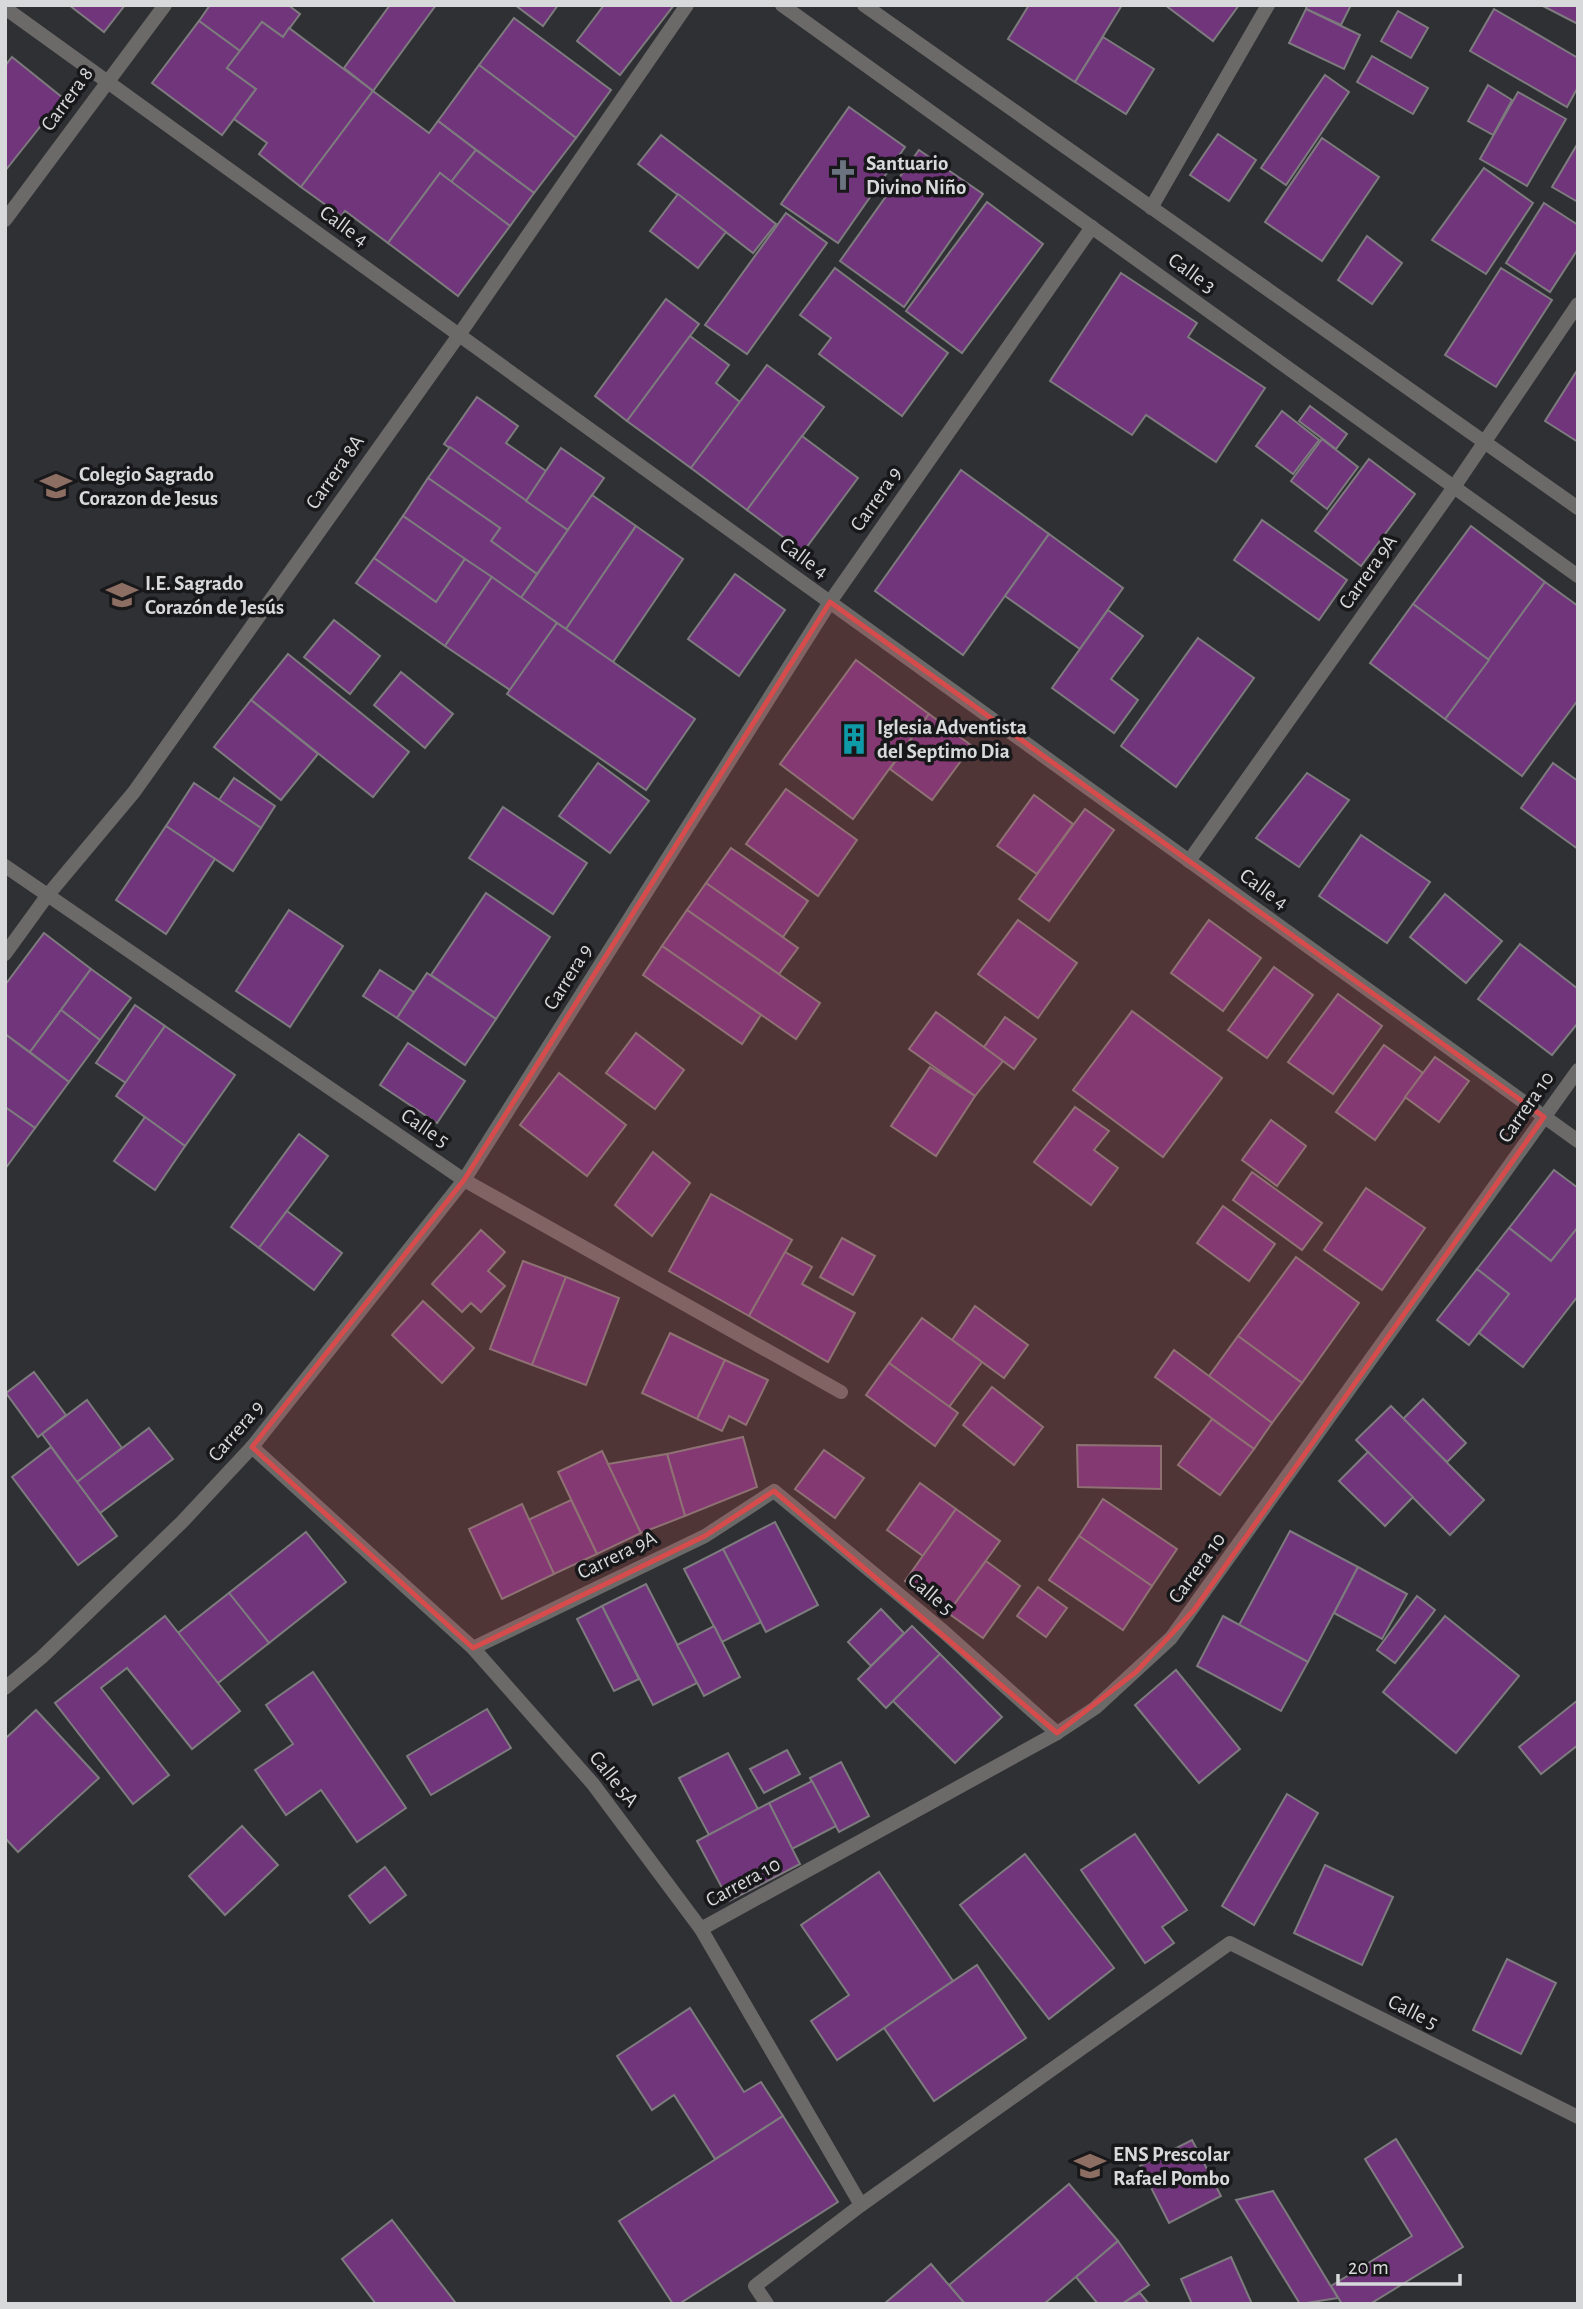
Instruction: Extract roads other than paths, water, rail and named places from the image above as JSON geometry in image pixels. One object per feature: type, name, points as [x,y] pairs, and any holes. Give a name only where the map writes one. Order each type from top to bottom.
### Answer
[{"type":"street","name":"Carrera 8","points":[[5,220],[165,5]]},
{"type":"street","name":"Carrera 8A","points":[[5,954],[47,896],[134,792],[459,335],[687,5]]},
{"type":"street","name":"Calle 3","points":[[782,5],[1578,576]]},
{"type":"street","name":"Calle 3","points":[[864,5],[1578,508]]},
{"type":"street","points":[[1151,208],[1268,5]]},
{"type":"street","name":"Calle 4","points":[[5,8],[1578,1141]]},
{"type":"street","name":"Carrera 9","points":[[5,1688],[42,1657],[182,1522],[252,1447],[464,1180],[830,602],[1092,227]]},
{"type":"street","name":"Carrera 9A","points":[[1189,861],[1454,487],[1482,441],[1578,304]]},
{"type":"street","name":"Calle 5","points":[[5,866],[464,1180],[841,1392]]},
{"type":"street","name":"Carrera 10","points":[[701,1929],[1057,1733],[1095,1708],[1171,1638],[1194,1610],[1578,1070]]},
{"type":"street","name":"Calle 5A","points":[[252,1447],[473,1648],[593,1784],[701,1929],[861,2205]]},
{"type":"street","name":"Carrera 9A","points":[[473,1648],[705,1535],[774,1491]]},
{"type":"street","name":"Calle 5","points":[[774,1491],[943,1631],[1057,1733]]},
{"type":"street","name":"Calle 5","points":[[861,2205],[1230,1943],[1578,2117]]},
{"type":"street","points":[[767,2304],[755,2286],[861,2205]]},
{"type":"place","name":"Santuario Divino Niño","points":[[843,175]]},
{"type":"place","name":"Colegio Sagrado Corazon de Jesus","points":[[56,486]]},
{"type":"place","name":"I.E. Sagrado Corazón de Jesús","points":[[122,595]]},
{"type":"place","name":"Iglesia Adventista del Septimo Dia","points":[[854,739]]},
{"type":"place","name":"ENS Prescolar Rafael Pombo","points":[[1090,2166]]}]
